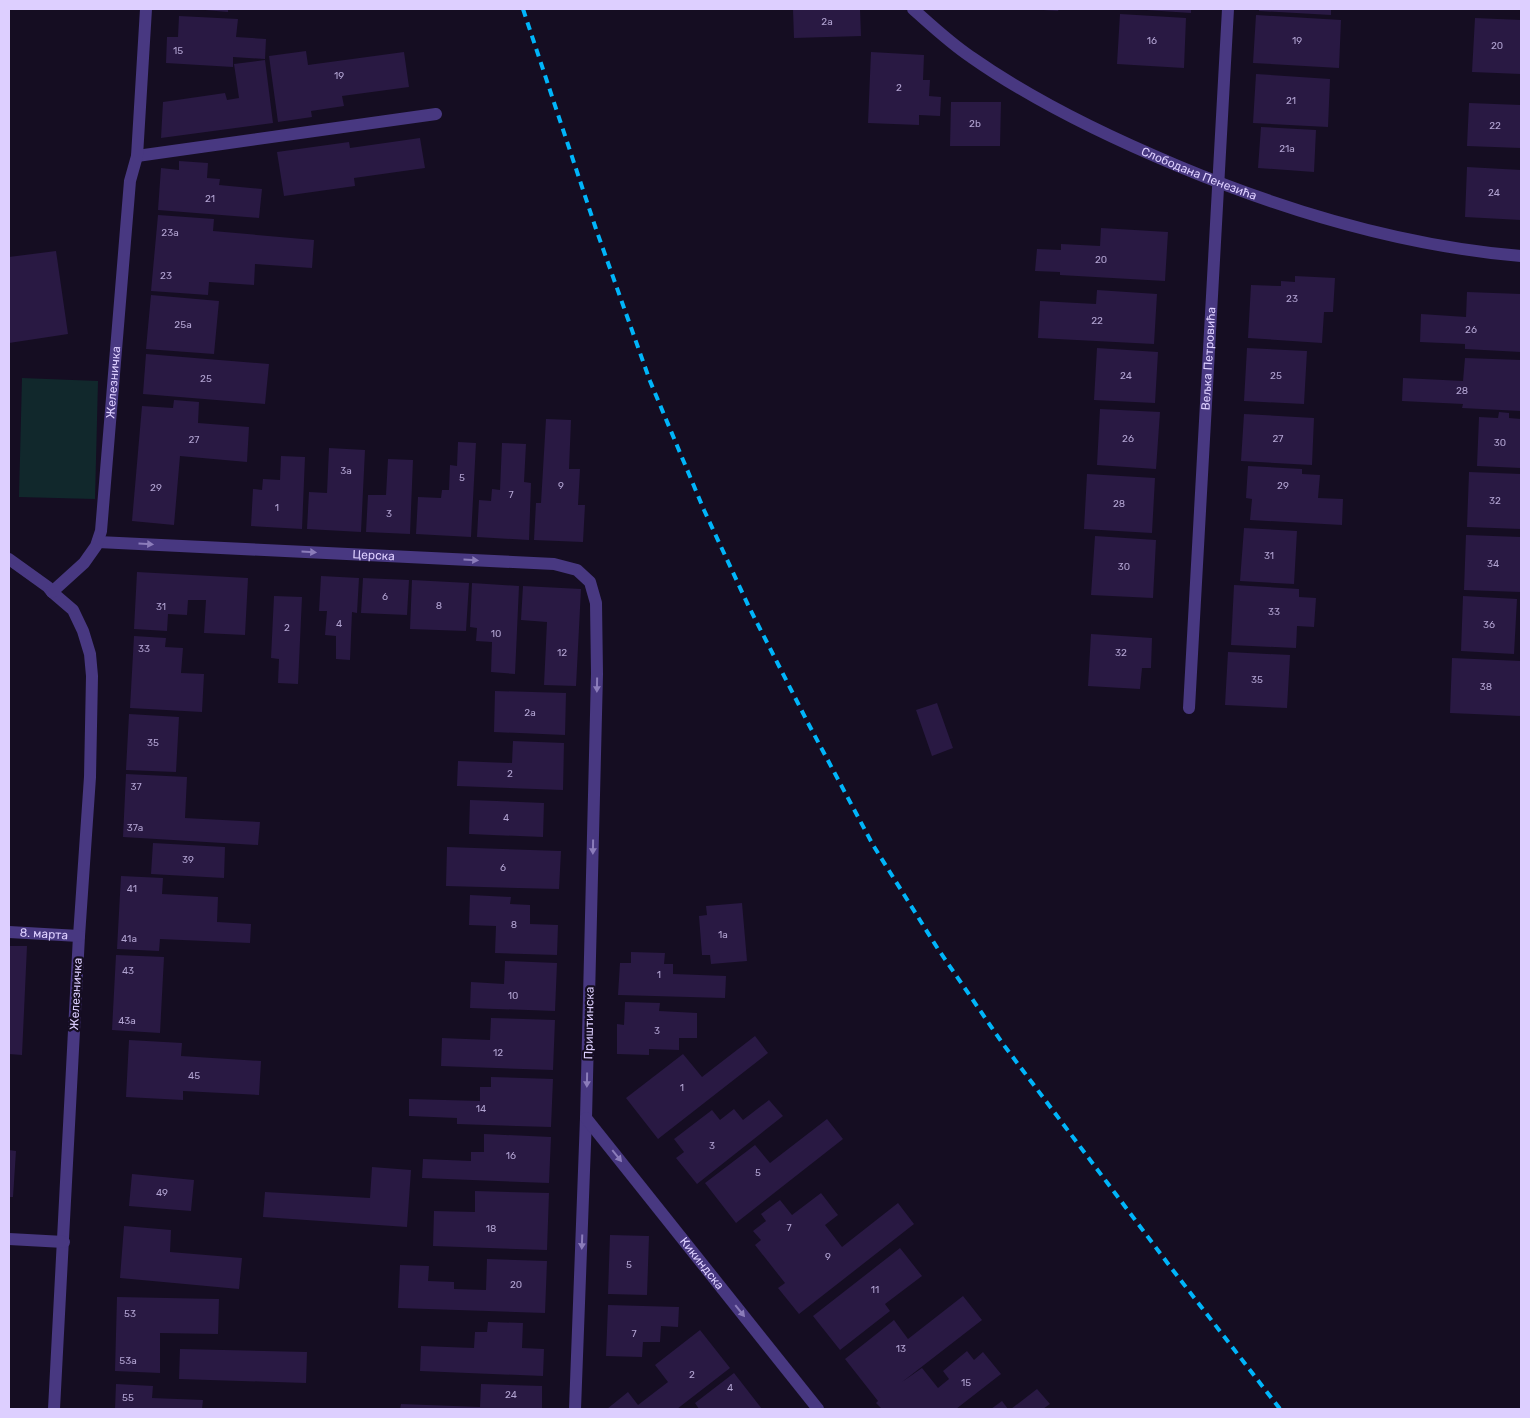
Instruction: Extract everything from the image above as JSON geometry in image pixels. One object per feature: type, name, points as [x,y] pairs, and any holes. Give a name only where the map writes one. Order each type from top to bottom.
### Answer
[{"type":"street","name":"Железничка","points":[[52,592],[84,563],[96,546],[101,531],[130,181],[137,156],[146,9]]},
{"type":"street","name":"Слободана Пенезића","points":[[912,9],[968,56],[1030,95],[1113,138],[1219,183],[1303,213],[1372,232],[1440,246],[1521,256]]},
{"type":"street","name":"Вељка Петровића","points":[[1190,708],[1228,9]]},
{"type":"street","points":[[137,156],[436,114]]},
{"type":"street","name":"Церска","points":[[98,542],[554,564],[576,570],[590,582],[596,603],[597,636]]},
{"type":"street","name":"Железничка","points":[[9,559],[48,586],[52,592],[73,610],[90,654],[92,676],[90,777],[79,936],[54,1409]]},
{"type":"street","name":"Приштинска","points":[[575,1409],[586,1118],[597,636]]},
{"type":"street","name":"8. марта","points":[[9,932],[79,936]]},
{"type":"street","name":"Кикиндска","points":[[586,1118],[818,1409]]},
{"type":"street","points":[[9,1239],[64,1242]]},
{"type":"green space","points":[[22,378],[98,381],[95,499],[19,497]]},
{"type":"building","points":[[228,9],[228,12],[205,10]]},
{"type":"building","points":[[793,9],[860,9],[861,36],[794,38]]},
{"type":"building","points":[[1044,9],[1059,9],[1058,11]]},
{"type":"building","points":[[1191,9],[1191,13],[1146,10]]},
{"type":"building","points":[[1259,9],[1331,9],[1331,15],[1259,11]]},
{"type":"building","points":[[1120,14],[1186,18],[1184,68],[1117,64]]},
{"type":"building","points":[[1256,15],[1341,20],[1339,68],[1253,63]]},
{"type":"building","points":[[179,16],[238,19],[236,37],[266,39],[265,59],[233,57],[233,67],[166,63],[167,37],[178,37]]},
{"type":"building","points":[[1475,18],[1521,20],[1521,74],[1472,72]]},
{"type":"building","points":[[306,51],[308,65],[404,52],[409,87],[342,96],[344,106],[311,111],[312,117],[278,122],[269,56]]},
{"type":"building","points":[[871,52],[924,55],[923,80],[930,80],[929,96],[941,97],[940,116],[919,115],[919,125],[868,123]]},
{"type":"building","points":[[265,60],[273,123],[161,138],[163,102],[225,93],[227,100],[239,98],[234,64]]},
{"type":"building","points":[[1256,74],[1330,79],[1328,127],[1253,123]]},
{"type":"building","points":[[951,102],[1001,102],[1000,146],[950,146]]},
{"type":"building","points":[[1469,103],[1521,105],[1521,148],[1467,146]]},
{"type":"building","points":[[1261,127],[1316,130],[1314,172],[1258,168]]},
{"type":"building","points":[[420,138],[425,168],[354,178],[355,186],[284,196],[277,152],[349,142],[350,148]]},
{"type":"building","points":[[179,161],[208,163],[207,178],[220,179],[219,185],[262,189],[259,218],[158,210],[161,168],[179,170]]},
{"type":"building","points":[[1467,167],[1521,170],[1521,220],[1465,217]]},
{"type":"building","points":[[158,215],[214,219],[213,231],[314,240],[312,268],[255,264],[254,285],[209,282],[208,295],[151,291]]},
{"type":"building","points":[[1101,228],[1168,232],[1165,281],[1060,275],[1060,272],[1035,271],[1037,249],[1061,250],[1061,244],[1100,246]]},
{"type":"building","points":[[56,251],[68,334],[9,343],[9,257]]},
{"type":"building","points":[[1295,276],[1335,278],[1333,312],[1324,312],[1322,343],[1248,338],[1251,285],[1281,286],[1281,281],[1295,282]]},
{"type":"building","points":[[1097,290],[1157,294],[1154,344],[1038,338],[1040,301],[1096,304]]},
{"type":"building","points":[[1467,292],[1521,294],[1521,352],[1465,349],[1465,344],[1420,342],[1421,314],[1466,317]]},
{"type":"building","points":[[151,295],[219,301],[214,354],[146,349]]},
{"type":"building","points":[[1097,348],[1158,352],[1155,403],[1094,400]]},
{"type":"building","points":[[1247,348],[1307,351],[1304,404],[1244,401]]},
{"type":"building","points":[[146,354],[269,364],[265,404],[143,394]]},
{"type":"building","points":[[1465,358],[1521,360],[1521,411],[1462,408],[1463,404],[1402,401],[1403,378],[1463,381]]},
{"type":"building","points":[[174,400],[199,402],[198,423],[249,427],[247,462],[180,456],[174,525],[132,521],[142,406],[173,408]]},
{"type":"building","points":[[1100,409],[1160,412],[1156,469],[1097,465]]},
{"type":"building","points":[[1499,412],[1509,413],[1509,418],[1521,419],[1521,468],[1477,466],[1479,417],[1498,418]]},
{"type":"building","points":[[1244,414],[1314,418],[1312,465],[1241,461]]},
{"type":"building","points":[[546,419],[571,420],[569,469],[580,469],[578,505],[585,505],[583,542],[534,540],[536,503],[541,503]]},
{"type":"building","points":[[458,442],[476,443],[471,537],[416,534],[418,497],[441,498],[442,490],[449,490],[450,465],[457,466]]},
{"type":"building","points":[[502,443],[526,444],[524,482],[531,483],[529,540],[477,537],[479,500],[491,501],[492,489],[500,490]]},
{"type":"building","points":[[329,448],[365,450],[361,532],[307,529],[309,492],[327,493]]},
{"type":"building","points":[[281,456],[305,457],[302,529],[251,526],[253,489],[262,490],[263,479],[280,480]]},
{"type":"building","points":[[388,459],[413,460],[410,534],[366,532],[368,495],[386,495]]},
{"type":"building","points":[[1248,466],[1302,469],[1302,474],[1320,475],[1318,498],[1343,499],[1342,525],[1250,520],[1252,499],[1246,498]]},
{"type":"building","points":[[1469,472],[1521,474],[1521,529],[1467,527]]},
{"type":"building","points":[[1087,474],[1155,478],[1152,533],[1084,529]]},
{"type":"building","points":[[1244,528],[1297,531],[1294,584],[1240,581]]},
{"type":"building","points":[[1466,535],[1521,537],[1521,592],[1464,590]]},
{"type":"building","points":[[1095,536],[1156,540],[1153,598],[1091,595]]},
{"type":"building","points":[[137,572],[248,578],[245,635],[204,633],[206,600],[188,600],[187,615],[168,614],[167,631],[134,629]]},
{"type":"building","points":[[321,576],[359,578],[357,613],[352,612],[350,660],[336,659],[336,636],[325,635],[327,611],[319,611]]},
{"type":"building","points":[[363,578],[409,580],[407,615],[361,613]]},
{"type":"building","points":[[412,580],[469,583],[466,631],[410,629]]},
{"type":"building","points":[[472,583],[519,586],[515,674],[491,672],[492,642],[476,641],[477,628],[470,627]]},
{"type":"building","points":[[1234,585],[1299,589],[1299,597],[1316,598],[1314,627],[1297,626],[1296,648],[1231,645]]},
{"type":"building","points":[[523,586],[581,589],[576,686],[544,685],[547,622],[521,620]]},
{"type":"building","points":[[274,596],[302,597],[298,684],[278,683],[279,659],[271,658]]},
{"type":"building","points":[[1463,596],[1517,599],[1514,654],[1461,651]]},
{"type":"building","points":[[1091,634],[1152,638],[1151,668],[1142,668],[1140,689],[1088,686]]},
{"type":"building","points":[[134,636],[166,638],[165,647],[183,648],[181,673],[204,674],[202,712],[130,708]]},
{"type":"building","points":[[1228,652],[1290,655],[1287,708],[1225,705]]},
{"type":"building","points":[[1452,658],[1521,661],[1521,716],[1450,713]]},
{"type":"building","points":[[495,691],[566,693],[565,735],[494,732]]},
{"type":"building","points":[[937,703],[953,748],[932,756],[916,710]]},
{"type":"building","points":[[129,714],[179,717],[176,772],[126,770]]},
{"type":"building","points":[[513,741],[564,743],[563,790],[457,786],[458,761],[512,763]]},
{"type":"building","points":[[126,774],[187,777],[185,818],[260,822],[258,845],[123,837]]},
{"type":"building","points":[[470,800],[544,803],[543,837],[469,834]]},
{"type":"building","points":[[153,843],[225,847],[224,878],[151,874]]},
{"type":"building","points":[[447,847],[561,851],[559,889],[446,886]]},
{"type":"building","points":[[121,876],[163,878],[162,894],[218,897],[217,922],[251,924],[250,943],[160,939],[159,951],[117,949]]},
{"type":"building","points":[[470,895],[511,897],[510,904],[530,905],[530,924],[558,925],[557,955],[495,953],[496,926],[469,925]]},
{"type":"building","points":[[742,903],[747,961],[711,964],[710,955],[702,955],[699,916],[707,915],[706,906]]},
{"type":"building","points":[[9,946],[27,946],[22,1055],[9,1054]]},
{"type":"building","points":[[631,952],[665,953],[664,964],[673,964],[673,974],[726,976],[725,998],[618,995],[620,963],[631,963]]},
{"type":"building","points":[[116,955],[164,957],[160,1033],[112,1030]]},
{"type":"building","points":[[505,961],[557,963],[555,1011],[470,1008],[471,982],[504,984]]},
{"type":"building","points":[[625,1002],[660,1003],[659,1011],[697,1013],[697,1038],[679,1038],[679,1050],[649,1049],[649,1055],[617,1054],[617,1024],[624,1025]]},
{"type":"building","points":[[491,1018],[555,1020],[553,1070],[441,1066],[442,1038],[490,1040]]},
{"type":"building","points":[[755,1036],[768,1053],[658,1139],[626,1098],[683,1054],[702,1077]]},
{"type":"building","points":[[129,1040],[182,1043],[181,1056],[261,1061],[259,1095],[183,1091],[183,1100],[126,1097]]},
{"type":"building","points":[[491,1077],[553,1079],[551,1127],[457,1124],[457,1118],[409,1116],[409,1099],[480,1101],[480,1087],[491,1087]]},
{"type":"building","points":[[769,1100],[783,1116],[697,1184],[676,1158],[684,1152],[674,1139],[712,1110],[720,1120],[734,1109],[743,1120]]},
{"type":"building","points":[[827,1119],[843,1139],[736,1223],[705,1183],[755,1145],[770,1163]]},
{"type":"building","points":[[484,1134],[551,1137],[549,1183],[422,1178],[423,1159],[471,1161],[471,1152],[484,1152]]},
{"type":"building","points":[[9,1150],[16,1151],[13,1197],[9,1197]]},
{"type":"building","points":[[372,1167],[411,1170],[407,1227],[263,1217],[265,1192],[370,1198]]},
{"type":"building","points":[[132,1174],[194,1180],[191,1211],[129,1206]]},
{"type":"building","points":[[475,1191],[549,1193],[547,1250],[433,1246],[434,1211],[475,1212]]},
{"type":"building","points":[[821,1193],[838,1215],[825,1225],[842,1247],[898,1203],[914,1224],[799,1314],[778,1288],[785,1283],[755,1245],[761,1240],[753,1231],[766,1221],[761,1214],[780,1200],[792,1215]]},
{"type":"building","points":[[124,1226],[171,1230],[170,1252],[242,1258],[239,1289],[120,1278]]},
{"type":"building","points":[[610,1235],[649,1236],[647,1295],[608,1294]]},
{"type":"building","points":[[900,1248],[922,1276],[885,1304],[890,1311],[840,1350],[813,1316]]},
{"type":"building","points":[[487,1259],[547,1261],[545,1313],[398,1308],[400,1265],[429,1266],[428,1281],[454,1282],[454,1289],[486,1290]]},
{"type":"building","points":[[963,1296],[982,1320],[902,1382],[922,1368],[938,1388],[949,1379],[943,1371],[967,1351],[974,1360],[983,1352],[1001,1374],[956,1409],[882,1409],[876,1403],[878,1401],[845,1359],[894,1320],[908,1339]]},
{"type":"building","points":[[117,1297],[219,1299],[218,1334],[160,1333],[160,1373],[115,1371]]},
{"type":"building","points":[[608,1305],[679,1307],[678,1327],[661,1326],[660,1342],[643,1342],[642,1357],[606,1356]]},
{"type":"building","points":[[488,1322],[523,1323],[522,1348],[544,1349],[543,1376],[420,1371],[421,1346],[474,1348],[475,1332],[487,1332]]},
{"type":"building","points":[[700,1330],[730,1368],[677,1409],[607,1409],[628,1392],[638,1405],[668,1382],[655,1365]]},
{"type":"building","points":[[180,1349],[307,1352],[306,1383],[179,1379]]},
{"type":"building","points":[[734,1373],[762,1409],[699,1409],[695,1403]]},
{"type":"building","points":[[116,1384],[153,1386],[152,1398],[203,1400],[202,1409],[115,1409]]},
{"type":"building","points":[[481,1384],[542,1386],[542,1409],[400,1409],[401,1404],[480,1407]]},
{"type":"building","points":[[1037,1389],[1050,1404],[1043,1409],[1011,1409]]},
{"type":"building","points":[[1002,1401],[1008,1409],[991,1409]]},
{"type":"railway","points":[[523,9],[596,229],[650,381],[704,510],[749,607],[873,845],[938,949],[1003,1044],[1280,1409]]}]
